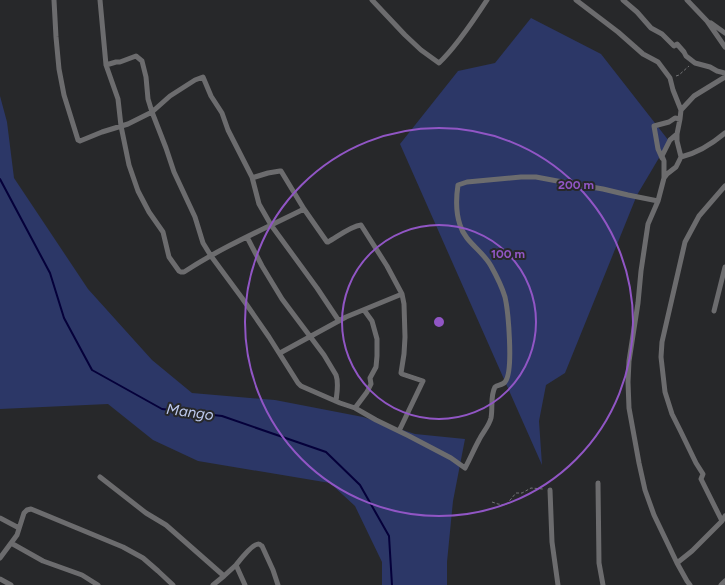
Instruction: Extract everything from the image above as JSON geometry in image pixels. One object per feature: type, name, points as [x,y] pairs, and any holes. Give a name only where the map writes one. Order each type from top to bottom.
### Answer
[{"type":"street","points":[[54,0],[59,69],[64,95],[78,140],[80,141],[128,124],[152,112],[170,96],[195,80],[203,77],[211,96],[222,113],[228,130],[252,177],[259,204],[271,226],[339,321]]},
{"type":"street","points":[[100,0],[106,65],[118,98],[121,126],[129,165],[138,190],[149,212],[162,232],[169,257],[179,271],[184,272],[247,237],[304,209]]},
{"type":"street","points":[[372,0],[405,35],[421,50],[439,63],[476,17],[487,0]]},
{"type":"street","points":[[576,0],[618,32],[643,54],[658,62],[670,78],[681,110],[677,134],[681,157],[676,167],[664,178]]},
{"type":"street","points":[[623,0],[637,12],[651,28],[662,34],[674,46],[677,44],[686,56],[695,63],[725,73]]},
{"type":"street","points":[[687,0],[707,21],[725,47]]},
{"type":"street","points":[[707,21],[725,33]]},
{"type":"street","points":[[106,65],[136,56],[142,61],[146,77],[148,99],[152,112],[174,172],[195,217],[203,243],[280,353],[301,386],[355,408],[451,458],[465,468],[479,439],[489,425],[493,406],[494,386],[504,383],[507,380],[510,340],[505,297],[492,267],[486,257],[467,238],[460,226],[456,202],[457,187],[459,184],[536,176],[568,184],[603,189],[658,201]]},
{"type":"street","points":[[681,110],[694,96],[725,77]]},
{"type":"street","points":[[664,161],[658,149],[654,126],[669,122],[675,118],[680,118]]},
{"type":"street","points":[[681,157],[692,154],[718,139],[725,133]]},
{"type":"street","points":[[677,134],[672,137],[662,156],[664,161],[664,178],[658,201],[648,224],[629,361],[628,408],[638,463],[654,515],[677,563],[690,585]]},
{"type":"street","points":[[718,139],[725,140]]},
{"type":"street","points":[[252,177],[282,171],[304,209],[327,242],[352,228],[361,225],[387,266],[402,294],[404,304],[405,337],[401,373],[424,381],[399,431]]},
{"type":"street","points":[[722,521],[701,479],[703,474],[672,414],[665,392],[661,357],[662,342],[685,242],[699,216],[725,186]]},
{"type":"street","points":[[247,237],[273,285],[296,319],[324,355],[336,375],[338,389],[336,401]]},
{"type":"street","points":[[714,311],[725,267]]},
{"type":"street","points":[[280,353],[339,321],[402,294]]},
{"type":"street","points":[[355,408],[367,392],[371,384],[370,378],[376,367],[377,339],[372,321],[364,310]]},
{"type":"street","points":[[100,477],[146,513],[166,525],[224,576]]},
{"type":"street","points":[[598,483],[599,563],[603,585]]},
{"type":"street","points":[[550,490],[552,542],[558,585]]},
{"type":"street","points":[[0,558],[17,535],[24,513],[31,509],[59,522],[87,532],[143,558],[173,585]]},
{"type":"street","points":[[677,563],[692,551],[722,521],[725,516]]},
{"type":"street","points":[[0,518],[19,528]]},
{"type":"street","points":[[11,543],[43,561],[82,575],[98,585]]},
{"type":"street","points":[[214,585],[236,565],[252,547],[257,544],[262,546],[278,585]]},
{"type":"street","points":[[236,565],[245,585]]},
{"type":"street","points":[[0,579],[11,585]]},
{"type":"street","points":[[721,585],[725,581]]},
{"type":"path","points":[[670,78],[679,75],[695,63]]},
{"type":"path","points":[[492,502],[506,505],[516,493],[522,493],[531,488],[550,490]]},
{"type":"shaded area","points":[[531,18],[601,54],[669,141],[637,195],[565,373],[546,385],[539,421],[542,465],[400,144],[458,71],[495,63]]},
{"type":"shaded area","points":[[0,96],[7,122],[14,178],[88,289],[152,360],[192,393],[275,400],[363,417],[415,434],[465,439],[453,501],[447,562],[447,585],[382,585],[382,562],[355,506],[330,483],[198,461],[153,440],[108,404],[0,409]]},
{"type":"waterway","name":"Mango","points":[[0,179],[50,273],[64,318],[92,370],[162,409],[222,416],[326,452],[360,485],[389,536],[392,585]]}]
